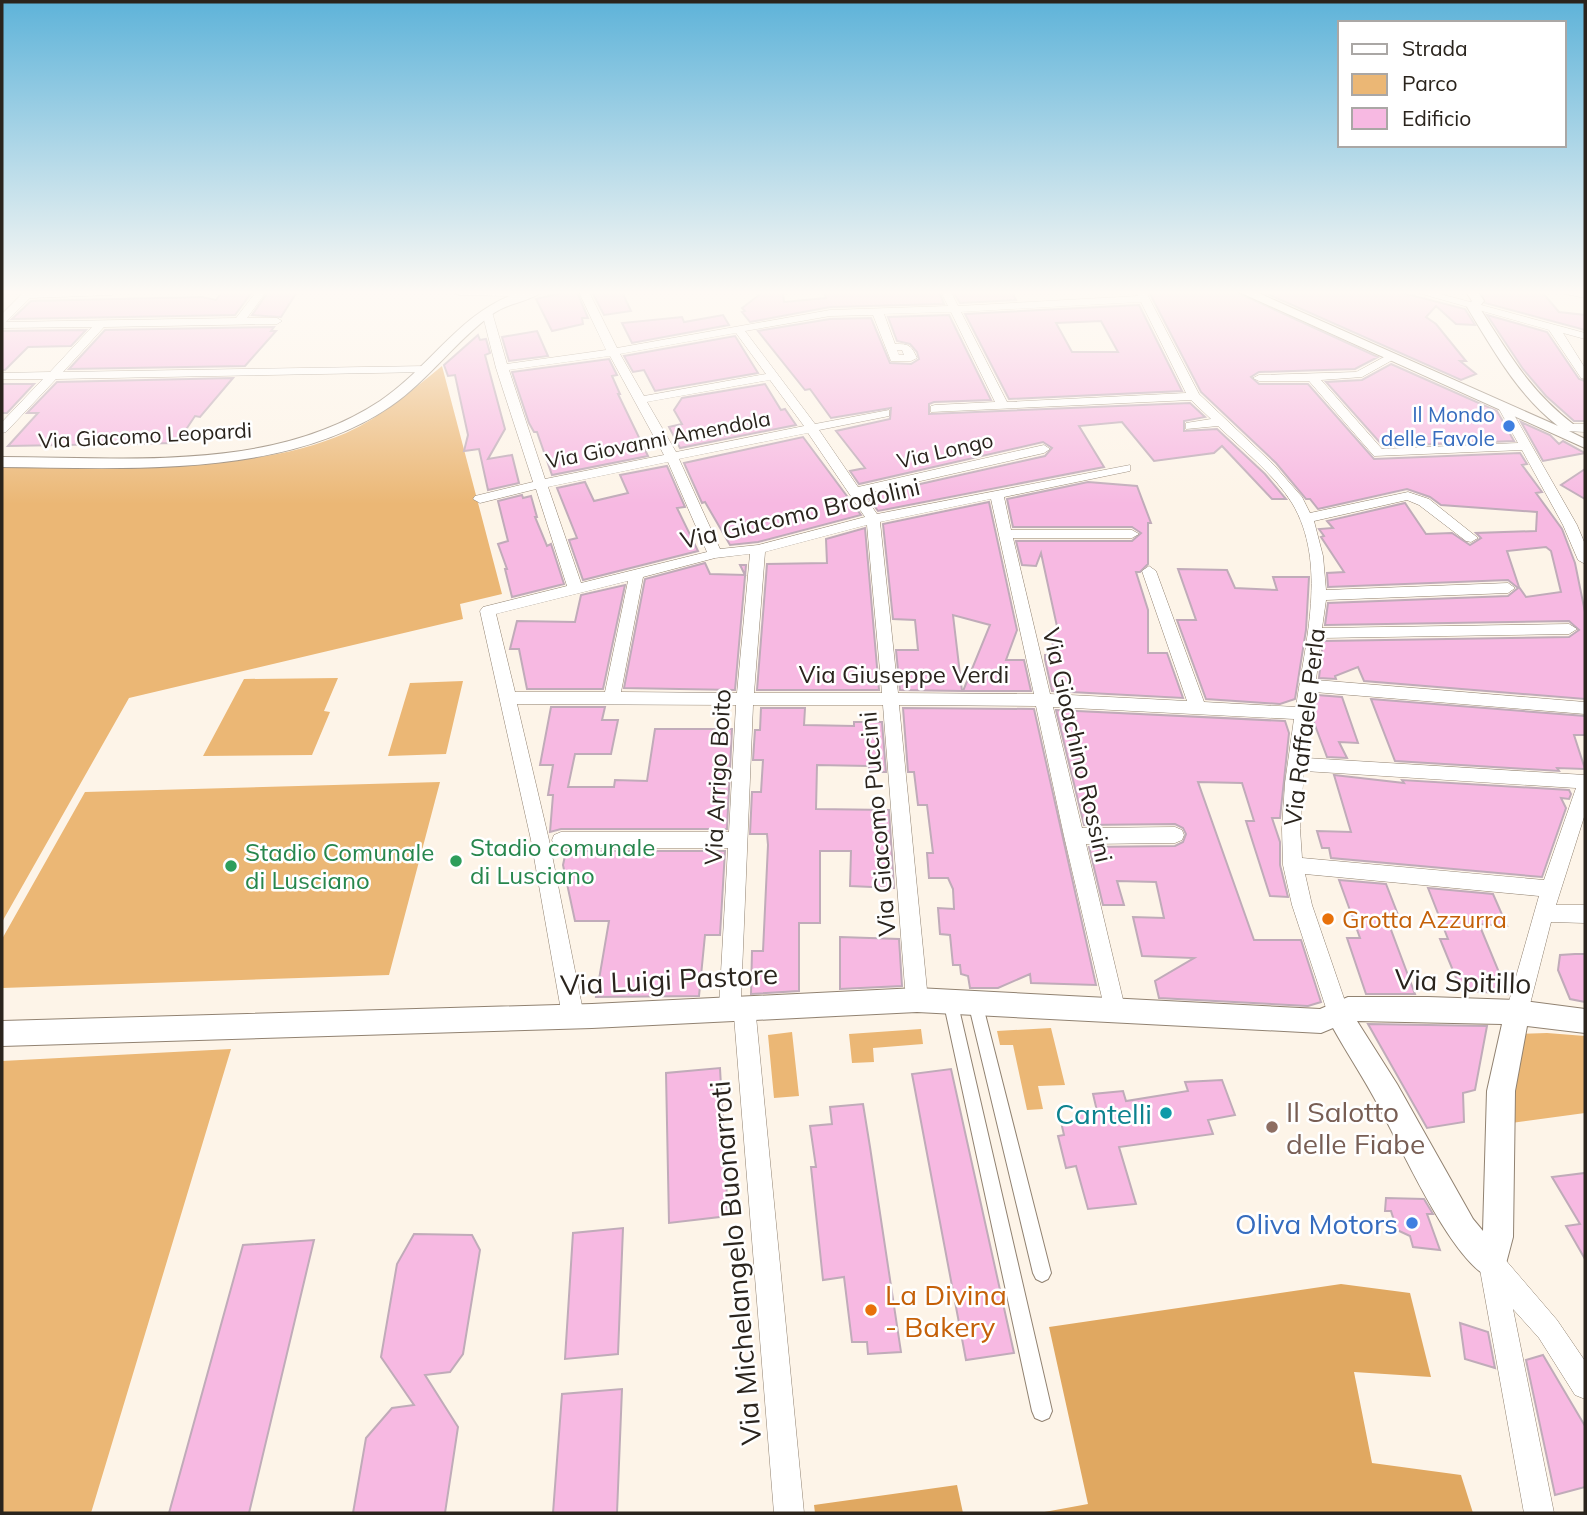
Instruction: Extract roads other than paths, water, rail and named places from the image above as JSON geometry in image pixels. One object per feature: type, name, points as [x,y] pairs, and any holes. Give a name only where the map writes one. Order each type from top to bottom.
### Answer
[{"type":"street","points":[[2,429],[65,363]]},
{"type":"street","name":"Via Giacomo Leopardi","points":[[2,462],[194,458],[262,451],[296,443],[373,412],[434,363]]},
{"type":"street","points":[[501,363],[576,590]]},
{"type":"street","points":[[502,368],[539,363]]},
{"type":"street","points":[[619,363],[672,457],[715,554]]},
{"type":"street","points":[[764,363],[873,519]]},
{"type":"street","points":[[981,363],[1002,404]]},
{"type":"street","name":"Via Raffaele Perla","points":[[1177,363],[1194,396],[1269,468],[1297,500],[1306,518],[1316,556],[1319,595],[1316,633],[1301,713],[1291,829],[1293,864],[1302,905],[1338,1013],[1387,1094],[1462,1230],[1492,1264]]},
{"type":"street","points":[[1259,379],[1358,375],[1381,363]]},
{"type":"street","points":[[1401,363],[1505,409],[1572,430]]},
{"type":"street","points":[[1510,363],[1530,395],[1541,407],[1572,430],[1585,444]]},
{"type":"street","points":[[2,376],[427,369]]},
{"type":"street","points":[[640,400],[774,376]]},
{"type":"street","points":[[1312,377],[1379,453],[1526,446]]},
{"type":"street","points":[[935,409],[1194,396]]},
{"type":"street","points":[[1505,409],[1570,525],[1585,560]]},
{"type":"street","name":"Via Giovanni Amendola","points":[[480,499],[885,413]]},
{"type":"street","points":[[1190,426],[1219,422]]},
{"type":"street","name":"Via Longo","points":[[855,492],[1044,449]]},
{"type":"street","name":"Via Giacomo Brodolini","points":[[506,698],[488,611],[715,554],[758,549],[873,519],[1125,468]]},
{"type":"street","name":"Via Gioachino Rossini","points":[[996,493],[1041,700],[1114,1008]]},
{"type":"street","points":[[1306,518],[1409,496],[1424,502],[1471,538]]},
{"type":"street","name":"Via Giacomo Puccini","points":[[873,519],[917,1000]]},
{"type":"street","points":[[1005,534],[1132,534]]},
{"type":"street","name":"Via Arrigo Boito","points":[[737,1007],[738,840],[745,698],[758,549]]},
{"type":"street","points":[[1149,571],[1197,706]]},
{"type":"street","points":[[612,698],[636,575]]},
{"type":"street","points":[[1319,595],[1508,588]]},
{"type":"street","points":[[1316,633],[1569,629]]},
{"type":"street","points":[[1306,685],[1585,708]]},
{"type":"street","points":[[506,698],[540,840],[573,1016]]},
{"type":"street","name":"Via Giuseppe Verdi","points":[[506,698],[1041,700],[1301,713]]},
{"type":"street","points":[[1297,764],[1585,787],[1543,913],[1517,1012],[1501,1091],[1498,1237],[1492,1264],[1539,1513]]},
{"type":"street","points":[[1073,836],[1175,835]]},
{"type":"street","points":[[561,840],[738,840]]},
{"type":"street","points":[[1293,864],[1551,889]]},
{"type":"street","points":[[1543,913],[1585,914]]},
{"type":"street","name":"Via Luigi Pastore","points":[[2,1034],[573,1016],[917,1000],[962,1000],[1321,1021],[1338,1013]]},
{"type":"street","points":[[962,1000],[1042,1273]]},
{"type":"street","points":[[962,1000],[1042,1411]]},
{"type":"street","name":"Via Michelangelo Buonarroti","points":[[737,1007],[789,1513]]},
{"type":"street","name":"Via Spitillo","points":[[1338,1013],[1361,1009],[1517,1012],[1585,1021]]},
{"type":"street","points":[[1492,1264],[1548,1329],[1585,1385]]},
{"type":"place","name":"Il Mondo delle Favole","points":[[1509,426]]},
{"type":"place","name":"Stadio comunale di Lusciano","points":[[456,861]]},
{"type":"place","name":"Stadio Comunale di Lusciano","points":[[231,866]]},
{"type":"place","name":"Grotta Azzurra","points":[[1328,919]]},
{"type":"place","name":"Cantelli","points":[[1166,1113]]},
{"type":"place","name":"Il Salotto delle Fiabe","points":[[1272,1127]]},
{"type":"place","name":"Oliva Motors","points":[[1412,1223]]},
{"type":"place","name":"La Divina - Bakery","points":[[871,1310]]}]
